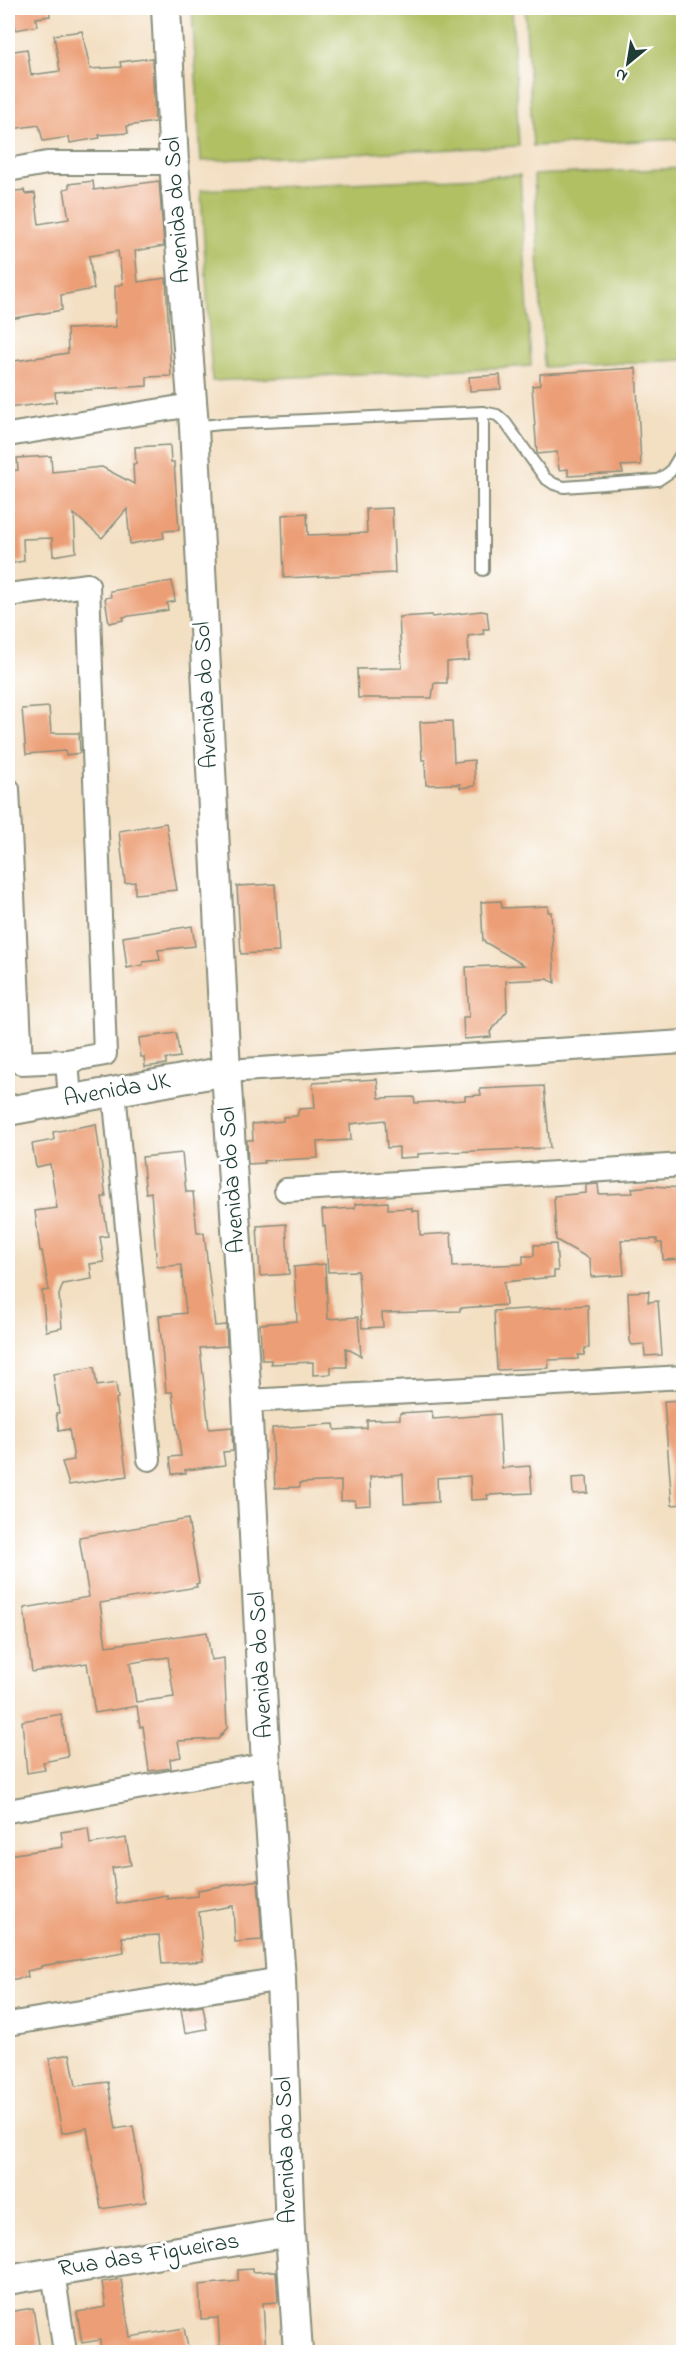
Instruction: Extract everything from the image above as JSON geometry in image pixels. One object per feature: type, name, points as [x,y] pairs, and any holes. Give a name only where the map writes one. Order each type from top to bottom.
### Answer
[{"type":"street","name":"Avenida do Sol","points":[[166,8],[174,164],[193,416],[226,1071],[247,1401],[266,1765],[281,1979],[290,2232],[298,2352]]},
{"type":"street","points":[[8,170],[47,163],[174,164]]},
{"type":"street","points":[[8,435],[193,416]]},
{"type":"street","points":[[8,596],[88,585],[105,1054],[67,1061],[21,1063],[8,789]]},
{"type":"street","points":[[226,1071],[684,1042]]},
{"type":"street","points":[[67,1061],[70,1100]]},
{"type":"street","name":"Avenida JK","points":[[8,1111],[226,1071]]},
{"type":"street","points":[[114,1091],[149,1458]]},
{"type":"street","points":[[286,1190],[684,1165]]},
{"type":"street","points":[[247,1401],[684,1377]]},
{"type":"street","points":[[8,1811],[266,1765]]},
{"type":"street","points":[[8,2024],[281,1979]]},
{"type":"street","name":"Rua das Figueiras","points":[[8,2280],[290,2232]]},
{"type":"street","points":[[52,2272],[65,2352]]},
{"type":"lane","points":[[483,412],[483,570]]},
{"type":"lane","points":[[193,416],[221,424],[483,412],[497,415],[505,422],[545,478],[564,487],[658,480],[670,471],[684,449]]},
{"type":"green space","points":[[192,8],[512,8],[519,146],[201,161]]},
{"type":"green space","points":[[525,8],[683,8],[683,139],[533,146]]},
{"type":"green space","points":[[683,168],[683,360],[544,367],[534,175]]},
{"type":"green space","points":[[520,175],[531,366],[212,381],[201,190]]},
{"type":"building","points":[[8,8],[49,8],[50,16],[36,18],[37,26],[16,30],[14,22],[8,23]]},
{"type":"building","points":[[82,31],[90,69],[121,67],[120,62],[152,58],[155,122],[127,126],[128,133],[99,135],[100,138],[70,143],[69,137],[43,141],[39,125],[12,129],[8,104],[8,52],[27,49],[31,75],[60,71],[54,35]]},
{"type":"building","points":[[93,181],[94,190],[159,181],[164,246],[135,251],[138,282],[166,278],[171,376],[147,377],[147,386],[55,392],[56,402],[8,408],[8,362],[68,353],[67,329],[116,327],[115,286],[123,284],[118,251],[89,256],[94,289],[61,295],[62,310],[9,319],[8,192],[24,190],[25,194],[35,193],[39,224],[69,219],[64,189],[69,188],[69,184]]},
{"type":"building","points":[[636,368],[641,465],[621,466],[623,473],[568,476],[568,469],[559,470],[557,452],[537,454],[532,386],[540,385],[540,374]]},
{"type":"building","points":[[500,375],[501,389],[470,391],[469,377]]},
{"type":"building","points":[[170,445],[171,462],[174,462],[179,530],[163,531],[164,538],[130,544],[127,509],[102,538],[74,514],[76,552],[53,556],[52,538],[23,539],[24,561],[8,564],[8,471],[18,470],[17,458],[51,456],[52,472],[102,467],[134,484],[135,447]]},
{"type":"building","points":[[392,508],[395,573],[284,578],[282,515],[307,513],[308,535],[367,533],[366,509]]},
{"type":"building","points":[[172,581],[175,601],[167,603],[168,610],[123,617],[124,620],[109,623],[105,598],[111,597],[110,591]]},
{"type":"building","points":[[487,612],[489,629],[483,629],[484,634],[468,636],[469,660],[447,662],[447,683],[434,683],[432,698],[358,698],[357,669],[402,668],[399,617],[432,615],[432,617]]},
{"type":"building","points":[[49,707],[51,733],[79,733],[80,753],[66,755],[65,751],[26,754],[22,709]]},
{"type":"building","points":[[452,721],[454,762],[474,760],[475,786],[460,788],[460,784],[426,785],[420,722]]},
{"type":"building","points":[[166,823],[177,890],[135,894],[135,882],[125,883],[119,831]]},
{"type":"building","points":[[275,884],[279,952],[241,954],[237,886]]},
{"type":"building","points":[[501,901],[502,908],[548,906],[548,912],[551,912],[555,983],[547,979],[506,981],[507,1011],[490,1032],[491,1037],[464,1039],[463,1017],[469,1017],[466,967],[524,965],[483,941],[481,902]]},
{"type":"building","points":[[192,926],[195,946],[158,950],[160,960],[143,962],[143,965],[127,968],[123,937]]},
{"type":"building","points":[[176,1033],[180,1057],[166,1059],[166,1064],[145,1067],[144,1057],[141,1057],[139,1038]]},
{"type":"building","points":[[377,1079],[379,1098],[414,1097],[415,1103],[465,1100],[465,1096],[481,1095],[480,1089],[544,1086],[550,1148],[418,1154],[418,1157],[399,1158],[399,1147],[387,1148],[385,1120],[350,1124],[351,1140],[317,1142],[318,1158],[248,1164],[247,1140],[253,1140],[252,1124],[283,1121],[283,1117],[297,1116],[299,1109],[315,1108],[313,1083]]},
{"type":"building","points":[[96,1124],[106,1197],[102,1197],[108,1236],[100,1237],[104,1262],[90,1264],[92,1279],[63,1284],[59,1295],[62,1328],[46,1331],[42,1291],[49,1290],[42,1251],[40,1251],[35,1211],[57,1208],[50,1164],[36,1167],[32,1144],[54,1140],[53,1132]]},
{"type":"building","points":[[182,1153],[186,1192],[193,1192],[197,1233],[204,1233],[215,1326],[226,1325],[227,1346],[200,1348],[209,1429],[232,1427],[233,1451],[223,1452],[225,1465],[172,1474],[170,1457],[181,1456],[172,1392],[166,1392],[159,1316],[186,1313],[181,1265],[157,1267],[151,1192],[146,1193],[142,1157]]},
{"type":"building","points":[[598,1184],[599,1194],[633,1193],[632,1188],[652,1186],[683,1188],[684,1259],[663,1260],[662,1243],[657,1243],[657,1239],[621,1240],[624,1275],[591,1277],[590,1259],[556,1240],[554,1196],[586,1193],[586,1185]]},
{"type":"building","points":[[388,1202],[388,1209],[412,1208],[412,1211],[419,1211],[420,1235],[451,1233],[453,1267],[523,1264],[523,1256],[534,1256],[534,1245],[556,1244],[558,1271],[554,1271],[554,1277],[504,1282],[506,1305],[460,1308],[460,1311],[382,1313],[383,1327],[362,1328],[358,1271],[328,1272],[322,1210],[355,1208],[355,1204]]},
{"type":"building","points":[[286,1224],[289,1274],[260,1276],[257,1226]]},
{"type":"building","points":[[325,1264],[328,1319],[358,1317],[361,1356],[346,1348],[347,1367],[331,1367],[331,1374],[313,1375],[313,1362],[271,1364],[271,1360],[262,1360],[260,1324],[297,1321],[294,1267]]},
{"type":"building","points":[[649,1291],[648,1302],[658,1301],[662,1355],[645,1356],[644,1344],[632,1345],[630,1341],[628,1292]]},
{"type":"building","points":[[588,1305],[589,1348],[585,1348],[584,1355],[578,1355],[578,1359],[548,1360],[549,1368],[497,1370],[494,1311]]},
{"type":"building","points":[[94,1367],[97,1386],[116,1383],[118,1398],[116,1399],[127,1476],[69,1485],[62,1462],[74,1460],[69,1429],[59,1431],[56,1413],[59,1413],[53,1374]]},
{"type":"building","points":[[684,1400],[684,1504],[672,1505],[664,1401]]},
{"type":"building","points":[[432,1411],[433,1419],[499,1414],[502,1468],[530,1466],[532,1493],[487,1495],[488,1499],[471,1500],[470,1476],[437,1478],[438,1502],[404,1504],[403,1474],[370,1477],[371,1505],[355,1506],[355,1500],[341,1501],[341,1481],[300,1483],[300,1487],[275,1488],[272,1428],[334,1424],[335,1430],[367,1428],[367,1420],[400,1419],[400,1413]]},
{"type":"building","points":[[587,1477],[588,1493],[573,1494],[572,1478]]},
{"type":"building","points":[[188,1519],[199,1583],[196,1584],[197,1587],[100,1603],[106,1646],[207,1632],[211,1660],[224,1658],[227,1728],[218,1739],[178,1741],[181,1757],[170,1759],[171,1768],[149,1771],[143,1726],[140,1727],[137,1706],[95,1713],[87,1663],[32,1672],[24,1608],[89,1597],[79,1537]],"holes":[[[168,1657],[174,1697],[136,1702],[130,1663]]]},
{"type":"building","points":[[61,1714],[68,1757],[43,1762],[45,1770],[27,1773],[22,1721]]},
{"type":"building","points":[[88,1828],[90,1844],[126,1838],[131,1865],[112,1868],[117,1904],[167,1895],[167,1899],[198,1896],[198,1890],[258,1880],[262,1940],[235,1942],[233,1906],[199,1912],[203,1961],[162,1964],[159,1935],[122,1937],[124,1952],[41,1966],[41,1968],[27,1971],[28,1977],[8,1980],[8,1906],[12,1906],[8,1880],[8,1855],[63,1847],[61,1832]]},
{"type":"building","points":[[203,2006],[207,2029],[185,2033],[181,2009]]},
{"type":"building","points":[[70,2054],[76,2086],[108,2082],[116,2129],[133,2126],[146,2202],[101,2209],[87,2128],[62,2133],[49,2058]]},
{"type":"building","points":[[252,2269],[252,2272],[276,2271],[278,2302],[263,2303],[266,2352],[220,2352],[218,2318],[201,2319],[199,2285],[238,2281],[238,2270]]},
{"type":"building","points":[[121,2279],[130,2337],[184,2328],[189,2352],[101,2352],[100,2340],[82,2343],[77,2312],[106,2307],[102,2282]]},
{"type":"building","points":[[33,2308],[39,2345],[11,2350],[8,2339],[8,2312]]}]
